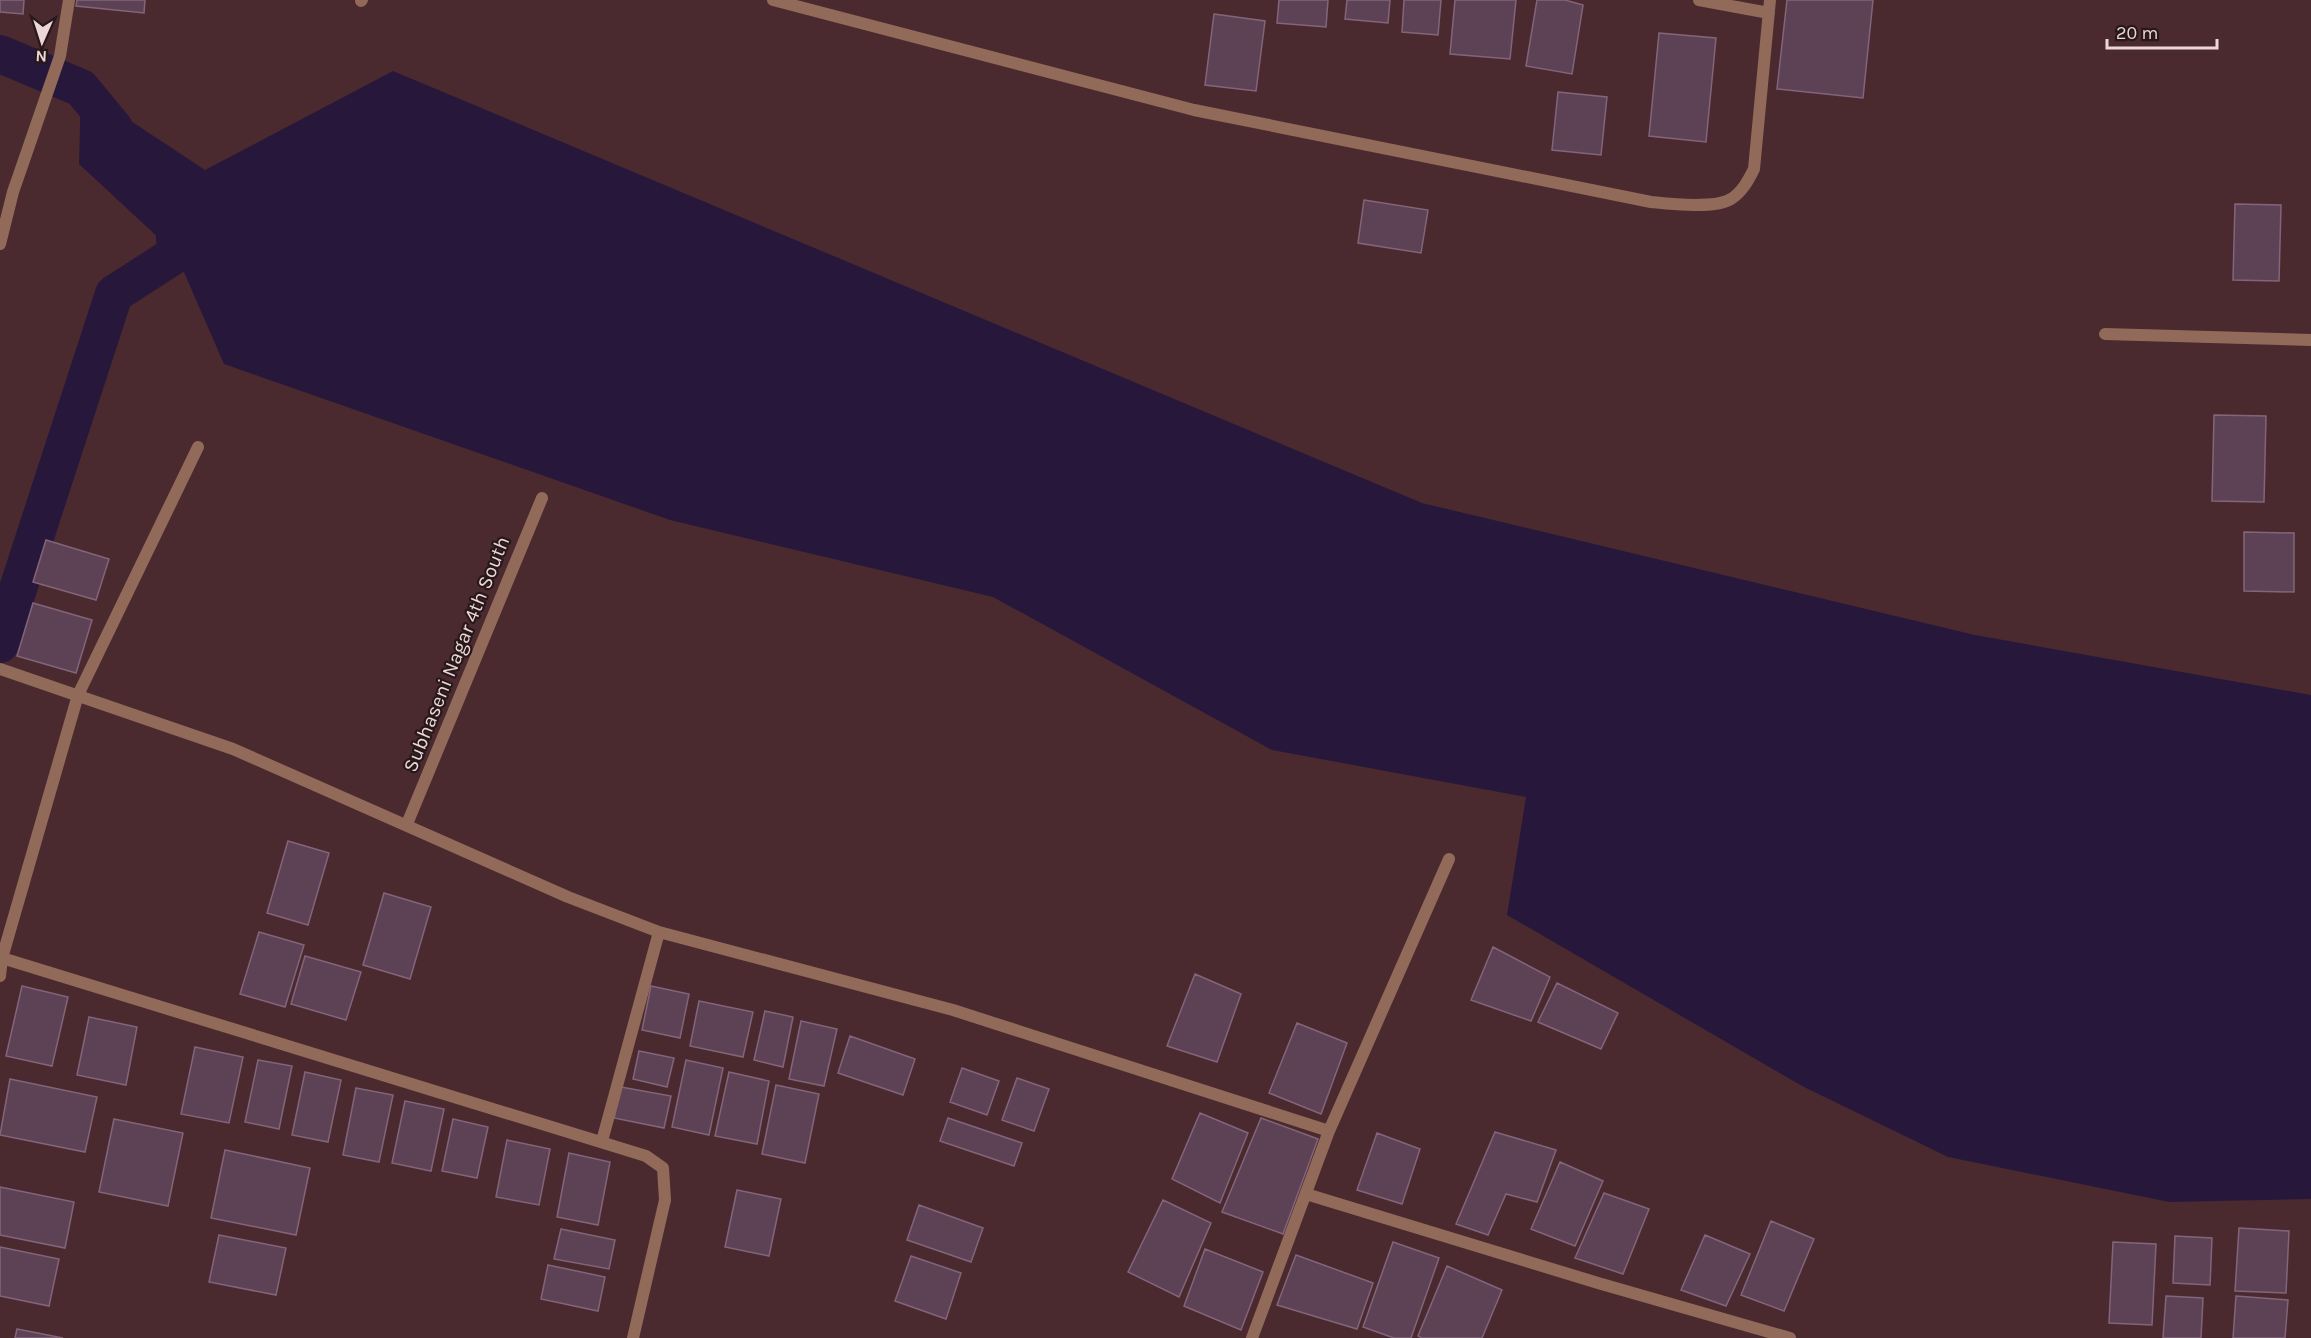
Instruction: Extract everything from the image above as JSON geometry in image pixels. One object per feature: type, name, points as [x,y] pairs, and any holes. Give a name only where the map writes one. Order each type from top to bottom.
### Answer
[{"type":"street","points":[[0,244],[13,192],[60,56],[69,0]]},
{"type":"street","points":[[773,0],[1194,110],[1651,202],[1691,205],[1729,200],[1743,189],[1754,169],[1769,6],[1699,0]]},
{"type":"street","points":[[0,188],[13,192]]},
{"type":"street","points":[[2105,334],[2311,340]]},
{"type":"street","points":[[0,976],[2,958],[78,695],[198,447]]},
{"type":"street","name":"Subhaseni Nagar 4th South","points":[[407,824],[542,498]]},
{"type":"street","points":[[0,669],[233,749],[568,897],[659,932],[953,1010],[1329,1131]]},
{"type":"street","points":[[1252,1338],[1329,1131],[1449,859]]},
{"type":"street","points":[[602,1141],[659,932]]},
{"type":"street","points":[[2,958],[646,1156],[663,1168],[665,1200],[633,1338]]},
{"type":"street","points":[[1306,1194],[1598,1283],[1790,1338]]},
{"type":"shaded area","points":[[393,71],[1422,503],[1975,635],[2311,695],[2311,1199],[2169,1202],[1948,1157],[1802,1086],[1507,915],[1526,797],[1272,750],[993,597],[670,520],[224,364],[176,254],[79,164],[81,88],[205,170]]},
{"type":"building","points":[[0,0],[24,0],[23,14],[0,12]]},
{"type":"building","points":[[77,0],[145,0],[144,13],[76,6]]},
{"type":"building","points":[[1279,0],[1328,0],[1326,27],[1277,23]]},
{"type":"building","points":[[1347,0],[1390,0],[1388,23],[1345,19]]},
{"type":"building","points":[[1404,0],[1441,0],[1438,35],[1402,32]]},
{"type":"building","points":[[1455,0],[1516,0],[1510,59],[1450,54]]},
{"type":"building","points":[[1537,0],[1565,0],[1583,5],[1572,74],[1526,66]]},
{"type":"building","points":[[1787,0],[1873,0],[1863,98],[1777,89]]},
{"type":"building","points":[[1214,14],[1265,21],[1256,91],[1205,85]]},
{"type":"building","points":[[1659,33],[1716,38],[1706,142],[1649,136]]},
{"type":"building","points":[[1558,92],[1607,97],[1601,155],[1552,150]]},
{"type":"building","points":[[1364,200],[1428,210],[1421,253],[1358,243]]},
{"type":"building","points":[[2235,204],[2281,205],[2279,281],[2233,280]]},
{"type":"building","points":[[2214,415],[2266,416],[2264,502],[2212,501]]},
{"type":"building","points":[[2244,532],[2294,533],[2294,592],[2244,591]]},
{"type":"building","points":[[46,540],[109,559],[96,600],[33,582]]},
{"type":"building","points":[[33,603],[92,620],[76,673],[17,656]]},
{"type":"building","points":[[288,841],[329,853],[308,925],[267,913]]},
{"type":"building","points":[[384,893],[431,907],[410,979],[363,965]]},
{"type":"building","points":[[259,932],[304,945],[285,1007],[240,994]]},
{"type":"building","points":[[1493,947],[1550,977],[1531,1021],[1471,1000]]},
{"type":"building","points":[[305,956],[361,972],[346,1020],[291,1004]]},
{"type":"building","points":[[1195,974],[1241,994],[1217,1062],[1167,1046]]},
{"type":"building","points":[[1557,983],[1618,1013],[1601,1049],[1538,1022]]},
{"type":"building","points":[[22,986],[68,997],[52,1066],[6,1056]]},
{"type":"building","points":[[651,986],[689,994],[680,1038],[642,1030]]},
{"type":"building","points":[[699,1001],[753,1012],[743,1057],[690,1046]]},
{"type":"building","points":[[765,1011],[793,1017],[783,1067],[754,1060]]},
{"type":"building","points":[[89,1017],[137,1027],[126,1085],[77,1075]]},
{"type":"building","points":[[801,1021],[837,1029],[824,1086],[789,1079]]},
{"type":"building","points":[[1297,1023],[1347,1043],[1321,1114],[1269,1093]]},
{"type":"building","points":[[850,1036],[915,1059],[903,1095],[838,1073]]},
{"type":"building","points":[[195,1047],[243,1057],[229,1123],[181,1114]]},
{"type":"building","points":[[639,1051],[674,1058],[667,1087],[633,1079]]},
{"type":"building","points":[[258,1060],[292,1066],[279,1129],[245,1122]]},
{"type":"building","points":[[686,1060],[723,1068],[709,1135],[672,1127]]},
{"type":"building","points":[[962,1068],[999,1081],[987,1115],[950,1102]]},
{"type":"building","points":[[305,1072],[341,1080],[328,1142],[292,1135]]},
{"type":"building","points":[[729,1072],[769,1081],[757,1144],[715,1136]]},
{"type":"building","points":[[1017,1078],[1049,1089],[1034,1131],[1002,1120]]},
{"type":"building","points":[[10,1079],[97,1097],[85,1152],[0,1135]]},
{"type":"building","points":[[776,1085],[819,1094],[805,1163],[762,1154]]},
{"type":"building","points":[[621,1087],[671,1096],[664,1128],[614,1118]]},
{"type":"building","points":[[356,1088],[393,1095],[379,1162],[343,1155]]},
{"type":"building","points":[[405,1101],[444,1109],[431,1171],[392,1163]]},
{"type":"building","points":[[1200,1113],[1248,1133],[1220,1203],[1172,1179]]},
{"type":"building","points":[[948,1118],[1022,1143],[1014,1166],[940,1141]]},
{"type":"building","points":[[1261,1118],[1318,1139],[1283,1234],[1222,1212]]},
{"type":"building","points":[[114,1119],[183,1133],[168,1206],[99,1192]]},
{"type":"building","points":[[453,1119],[488,1127],[477,1178],[442,1171]]},
{"type":"building","points":[[1495,1132],[1556,1150],[1537,1202],[1506,1194],[1488,1235],[1456,1224]]},
{"type":"building","points":[[1377,1133],[1420,1149],[1402,1204],[1357,1190]]},
{"type":"building","points":[[507,1140],[550,1149],[539,1205],[496,1197]]},
{"type":"building","points":[[225,1150],[310,1168],[296,1235],[211,1218]]},
{"type":"building","points":[[569,1153],[610,1162],[598,1225],[557,1217]]},
{"type":"building","points":[[1560,1162],[1603,1181],[1575,1246],[1531,1229]]},
{"type":"building","points":[[0,1187],[74,1202],[65,1248],[0,1235]]},
{"type":"building","points":[[737,1190],[781,1199],[769,1256],[725,1247]]},
{"type":"building","points":[[1604,1193],[1649,1209],[1623,1274],[1575,1258]]},
{"type":"building","points":[[1163,1200],[1211,1223],[1179,1297],[1128,1272]]},
{"type":"building","points":[[919,1205],[983,1228],[971,1262],[907,1240]]},
{"type":"building","points":[[1771,1221],[1814,1239],[1784,1311],[1741,1295]]},
{"type":"building","points":[[2239,1228],[2289,1231],[2286,1293],[2235,1291]]},
{"type":"building","points":[[561,1229],[615,1240],[609,1269],[554,1259]]},
{"type":"building","points":[[219,1235],[286,1248],[276,1295],[209,1282]]},
{"type":"building","points":[[1705,1235],[1750,1254],[1726,1306],[1681,1290]]},
{"type":"building","points":[[2175,1236],[2212,1238],[2210,1285],[2173,1283]]},
{"type":"building","points":[[1393,1242],[1439,1258],[1411,1338],[1394,1338],[1363,1327]]},
{"type":"building","points":[[2113,1242],[2156,1244],[2152,1325],[2109,1323]]},
{"type":"building","points":[[0,1247],[59,1259],[49,1306],[0,1296]]},
{"type":"building","points":[[1205,1249],[1263,1272],[1241,1330],[1184,1306]]},
{"type":"building","points":[[1296,1255],[1373,1283],[1357,1329],[1277,1305]]},
{"type":"building","points":[[911,1256],[961,1273],[946,1319],[895,1301]]},
{"type":"building","points":[[548,1265],[605,1277],[598,1311],[541,1299]]},
{"type":"building","points":[[1447,1266],[1502,1290],[1482,1338],[1422,1338],[1418,1336]]},
{"type":"building","points":[[2166,1296],[2203,1298],[2201,1338],[2163,1338]]},
{"type":"building","points":[[2236,1296],[2288,1300],[2285,1338],[2233,1338]]},
{"type":"building","points":[[17,1329],[63,1338],[15,1338]]},
{"type":"waterway","points":[[0,54],[81,88],[114,128]]},
{"type":"waterway","points":[[0,644],[114,294],[176,254],[173,203]]}]
